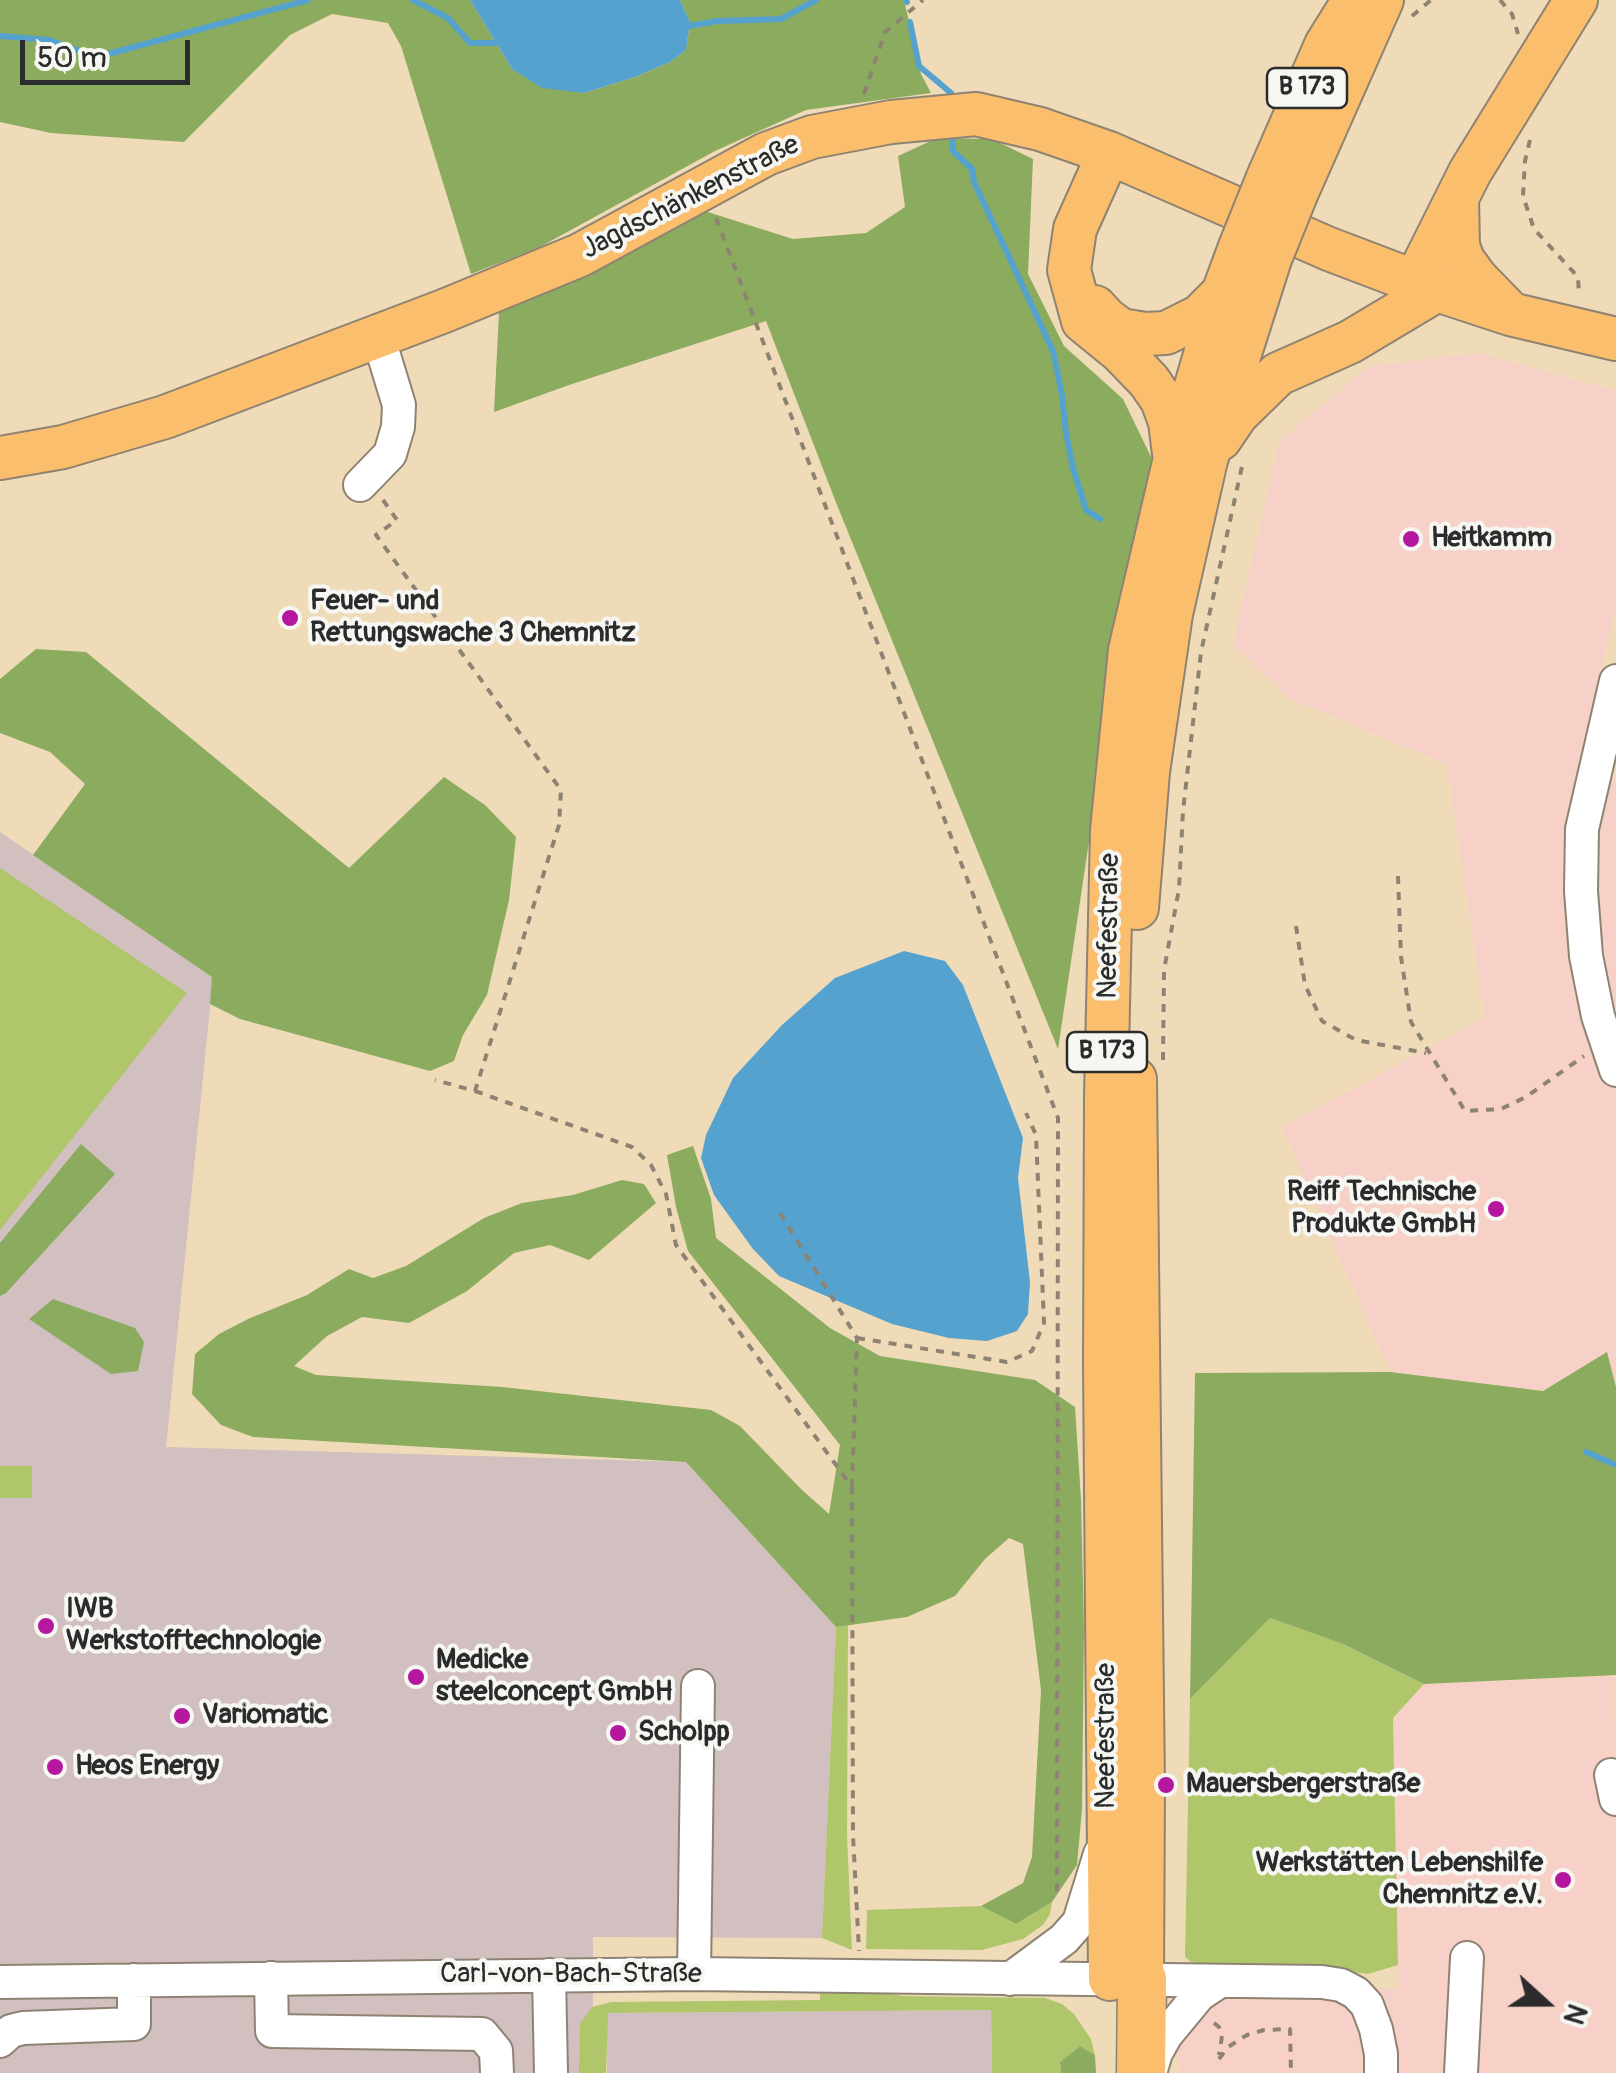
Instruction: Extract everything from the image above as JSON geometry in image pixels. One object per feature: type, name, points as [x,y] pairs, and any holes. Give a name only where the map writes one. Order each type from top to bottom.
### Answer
[{"type":"highway","name":"Neefestraße","points":[[1109,2073],[1126,1979]]},
{"type":"highway","name":"Neefestraße","points":[[1126,1979],[1141,2073]]},
{"type":"main road","name":"Neefestraße","points":[[1126,1979],[1143,1787],[1134,942],[1148,772],[1168,634],[1255,253],[1282,186],[1367,12],[1398,0]]},
{"type":"main road","points":[[1109,154],[1075,229],[1069,270],[1084,321],[1149,381],[1170,422],[1208,459],[1237,414],[1278,374],[1350,342],[1426,286],[1457,200],[1562,4]]},
{"type":"main road","name":"Jagdschänkenstraße","points":[[0,458],[96,439],[165,417],[492,292],[580,255],[766,154],[812,136],[976,114],[1040,129],[1109,154],[1329,249],[1426,286],[1510,314],[1616,339]]},
{"type":"main road","points":[[1457,200],[1458,246],[1464,260],[1510,314]]},
{"type":"main road","name":"Neefestraße","points":[[1126,1979],[1107,1834],[1106,1114],[1112,830],[1130,650],[1208,459],[1223,293],[1255,253]]},
{"type":"main road","points":[[1069,270],[1106,320],[1121,330],[1145,334],[1166,333],[1182,326],[1200,316],[1223,293]]},
{"type":"street","points":[[363,481],[390,454],[398,427],[399,405],[378,336]]},
{"type":"street","points":[[1616,681],[1582,829],[1581,891],[1586,956],[1616,1070]]},
{"type":"street","points":[[694,1974],[698,1686]]},
{"type":"street","points":[[1010,1978],[1055,1946],[1078,1922],[1107,1834]]},
{"type":"street","points":[[1462,2073],[1467,1958]]},
{"type":"street","points":[[549,1974],[551,2073]]},
{"type":"street","name":"Carl-von-Bach-Straße","points":[[0,1982],[549,1974],[1126,1979]]},
{"type":"street","points":[[271,1978],[272,2032],[482,2034],[496,2050],[496,2073]]},
{"type":"street","points":[[1126,1979],[1341,1985],[1367,2005],[1381,2054],[1380,2073]]},
{"type":"street","points":[[0,2041],[11,2031],[23,2028],[134,2024],[134,1980]]},
{"type":"street","points":[[1150,2073],[1166,2035],[1199,1995],[1220,1981]]},
{"type":"path","points":[[857,128],[885,32],[923,0]]},
{"type":"path","points":[[1532,134],[1525,161],[1523,196],[1534,230],[1578,277],[1579,297],[1570,328]]},
{"type":"path","points":[[704,186],[1058,1118],[1057,1902],[1078,1922]]},
{"type":"path","points":[[1164,1062],[1164,970],[1179,888],[1183,811],[1201,652],[1208,459]]},
{"type":"path","points":[[363,481],[396,520],[376,536],[560,790],[559,825],[475,1090]]},
{"type":"path","points":[[1398,876],[1401,957],[1411,1022],[1465,1111],[1501,1109],[1526,1097],[1588,1053],[1604,1036]]},
{"type":"path","points":[[1296,926],[1305,985],[1322,1022],[1356,1040],[1428,1054]]},
{"type":"path","points":[[435,1080],[475,1090],[632,1147],[651,1165],[666,1194],[676,1245],[852,1487]]},
{"type":"path","points":[[857,1338],[1007,1362],[1032,1351],[1044,1323],[1036,1136],[1026,1113]]},
{"type":"path","points":[[780,1212],[857,1338],[852,1487],[853,1835],[860,1975]]},
{"type":"path","points":[[1215,2016],[1210,2020],[1219,2026],[1222,2036],[1219,2059],[1236,2040],[1247,2035],[1290,2029],[1290,2073]]},
{"type":"shaded area","points":[[1478,353],[1616,391],[1616,604],[1579,769],[1616,779],[1616,1387],[1606,1353],[1544,1391],[1390,1372],[1282,1127],[1485,1018],[1447,764],[1289,698],[1233,644],[1279,442],[1368,367]]},
{"type":"shaded area","points":[[0,832],[213,977],[166,1447],[686,1462],[836,1627],[822,1938],[593,1937],[593,2073],[0,2073]]},
{"type":"shaded area","points":[[1614,1676],[1616,2073],[1179,2073],[1171,1978],[1398,1989],[1393,1718],[1424,1684]]},
{"type":"shaded area","points":[[991,2010],[992,2073],[607,2073],[607,2013]]},
{"type":"green space","points":[[0,0],[470,0],[512,69],[584,93],[635,77],[670,62],[686,50],[690,22],[680,0],[904,0],[921,74],[931,93],[806,110],[715,151],[538,248],[471,274],[401,46],[388,23],[332,14],[290,35],[184,142],[51,133],[0,122]]},
{"type":"green space","points":[[937,138],[992,139],[1033,159],[1028,274],[1064,346],[1123,399],[1153,461],[1115,667],[1058,1049],[766,321],[494,412],[499,312],[535,287],[692,207],[793,239],[866,233],[905,207],[898,156]]},
{"type":"green space","points":[[36,649],[86,652],[349,868],[444,777],[485,805],[516,837],[509,900],[487,995],[463,1035],[454,1061],[430,1071],[240,1019],[210,1004],[212,977],[33,855],[85,784],[50,752],[0,733],[0,679]]},
{"type":"green space","points":[[0,868],[187,993],[0,1230]]},
{"type":"green space","points":[[81,1144],[115,1174],[0,1296],[0,1243]]},
{"type":"green space","points":[[693,1146],[711,1199],[716,1238],[830,1328],[880,1356],[1035,1380],[1075,1407],[1084,1629],[1082,1809],[1077,1865],[1052,1902],[1016,1924],[981,1906],[1023,1883],[1032,1857],[1041,1690],[1023,1544],[1009,1538],[985,1559],[955,1596],[907,1617],[836,1627],[686,1462],[253,1437],[221,1425],[192,1394],[195,1354],[219,1334],[307,1295],[349,1269],[373,1278],[406,1266],[484,1218],[522,1203],[573,1195],[622,1180],[644,1184],[656,1203],[589,1260],[550,1245],[514,1253],[467,1291],[409,1323],[362,1317],[327,1336],[294,1366],[316,1375],[502,1387],[711,1410],[740,1426],[829,1514],[840,1445],[688,1251],[667,1155]]},
{"type":"green space","points":[[53,1299],[135,1328],[144,1342],[138,1371],[111,1374],[29,1319]]},
{"type":"green space","points":[[1607,1352],[1616,1387],[1616,1675],[1424,1684],[1343,1644],[1270,1618],[1190,1699],[1195,1373],[1390,1372],[1543,1391]]},
{"type":"green space","points":[[0,1466],[32,1466],[32,1498],[0,1498]]},
{"type":"green space","points":[[1270,1618],[1343,1644],[1424,1684],[1393,1718],[1398,1965],[1368,1974],[1285,1964],[1204,1964],[1185,1957],[1190,1699]]},
{"type":"green space","points":[[848,1625],[847,1835],[852,1950],[822,1938],[836,1627]]},
{"type":"green space","points":[[1052,1902],[1043,1925],[1023,1939],[982,1950],[866,1949],[867,1910],[981,1906],[1016,1924]]},
{"type":"green space","points":[[820,1986],[848,1986],[903,1996],[1045,1998],[1074,2014],[1091,2039],[1095,2055],[1080,2046],[1060,2062],[1061,2073],[992,2073],[991,2010],[608,2013],[606,2073],[579,2073],[580,2024],[592,2007],[611,2002],[820,2000]]},
{"type":"green space","points":[[1080,2046],[1095,2055],[1096,2073],[1061,2073],[1060,2062]]},
{"type":"water","points":[[470,0],[680,0],[690,22],[686,50],[670,62],[635,77],[584,93],[542,88],[512,69]]},
{"type":"water","points":[[904,951],[945,961],[963,985],[1023,1138],[1018,1178],[1030,1282],[1028,1314],[1017,1331],[987,1341],[949,1338],[892,1324],[779,1276],[753,1249],[714,1195],[701,1158],[706,1135],[733,1078],[782,1025],[835,978]]},
{"type":"waterway","points":[[0,36],[49,40],[97,57],[308,0]]},
{"type":"waterway","points":[[413,0],[448,18],[470,43],[496,43]]},
{"type":"waterway","points":[[689,26],[781,19],[816,0]]},
{"type":"waterway","points":[[910,22],[919,66],[951,93],[951,99]]},
{"type":"waterway","points":[[952,132],[953,151],[972,169],[974,182],[1053,351],[1073,468],[1086,510],[1100,519]]},
{"type":"waterway","points":[[1586,1452],[1616,1465]]},
{"type":"place","name":"Heitkamm","points":[[1411,539]]},
{"type":"place","name":"Feuer- und Rettungswache 3 Chemnitz","points":[[290,618]]},
{"type":"place","name":"Reiff Technische Produkte GmbH","points":[[1496,1209]]},
{"type":"place","name":"IWB Werkstofftechnologie","points":[[46,1626]]},
{"type":"place","name":"Medicke steelconcept GmbH","points":[[416,1677]]},
{"type":"place","name":"Variomatic","points":[[182,1716]]},
{"type":"place","name":"Scholpp","points":[[618,1733]]},
{"type":"place","name":"Heos Energy","points":[[55,1767]]},
{"type":"place","name":"Mauersbergerstraße","points":[[1166,1785]]},
{"type":"place","name":"Werkstätten Lebenshilfe Chemnitz e.V.","points":[[1563,1880]]}]
